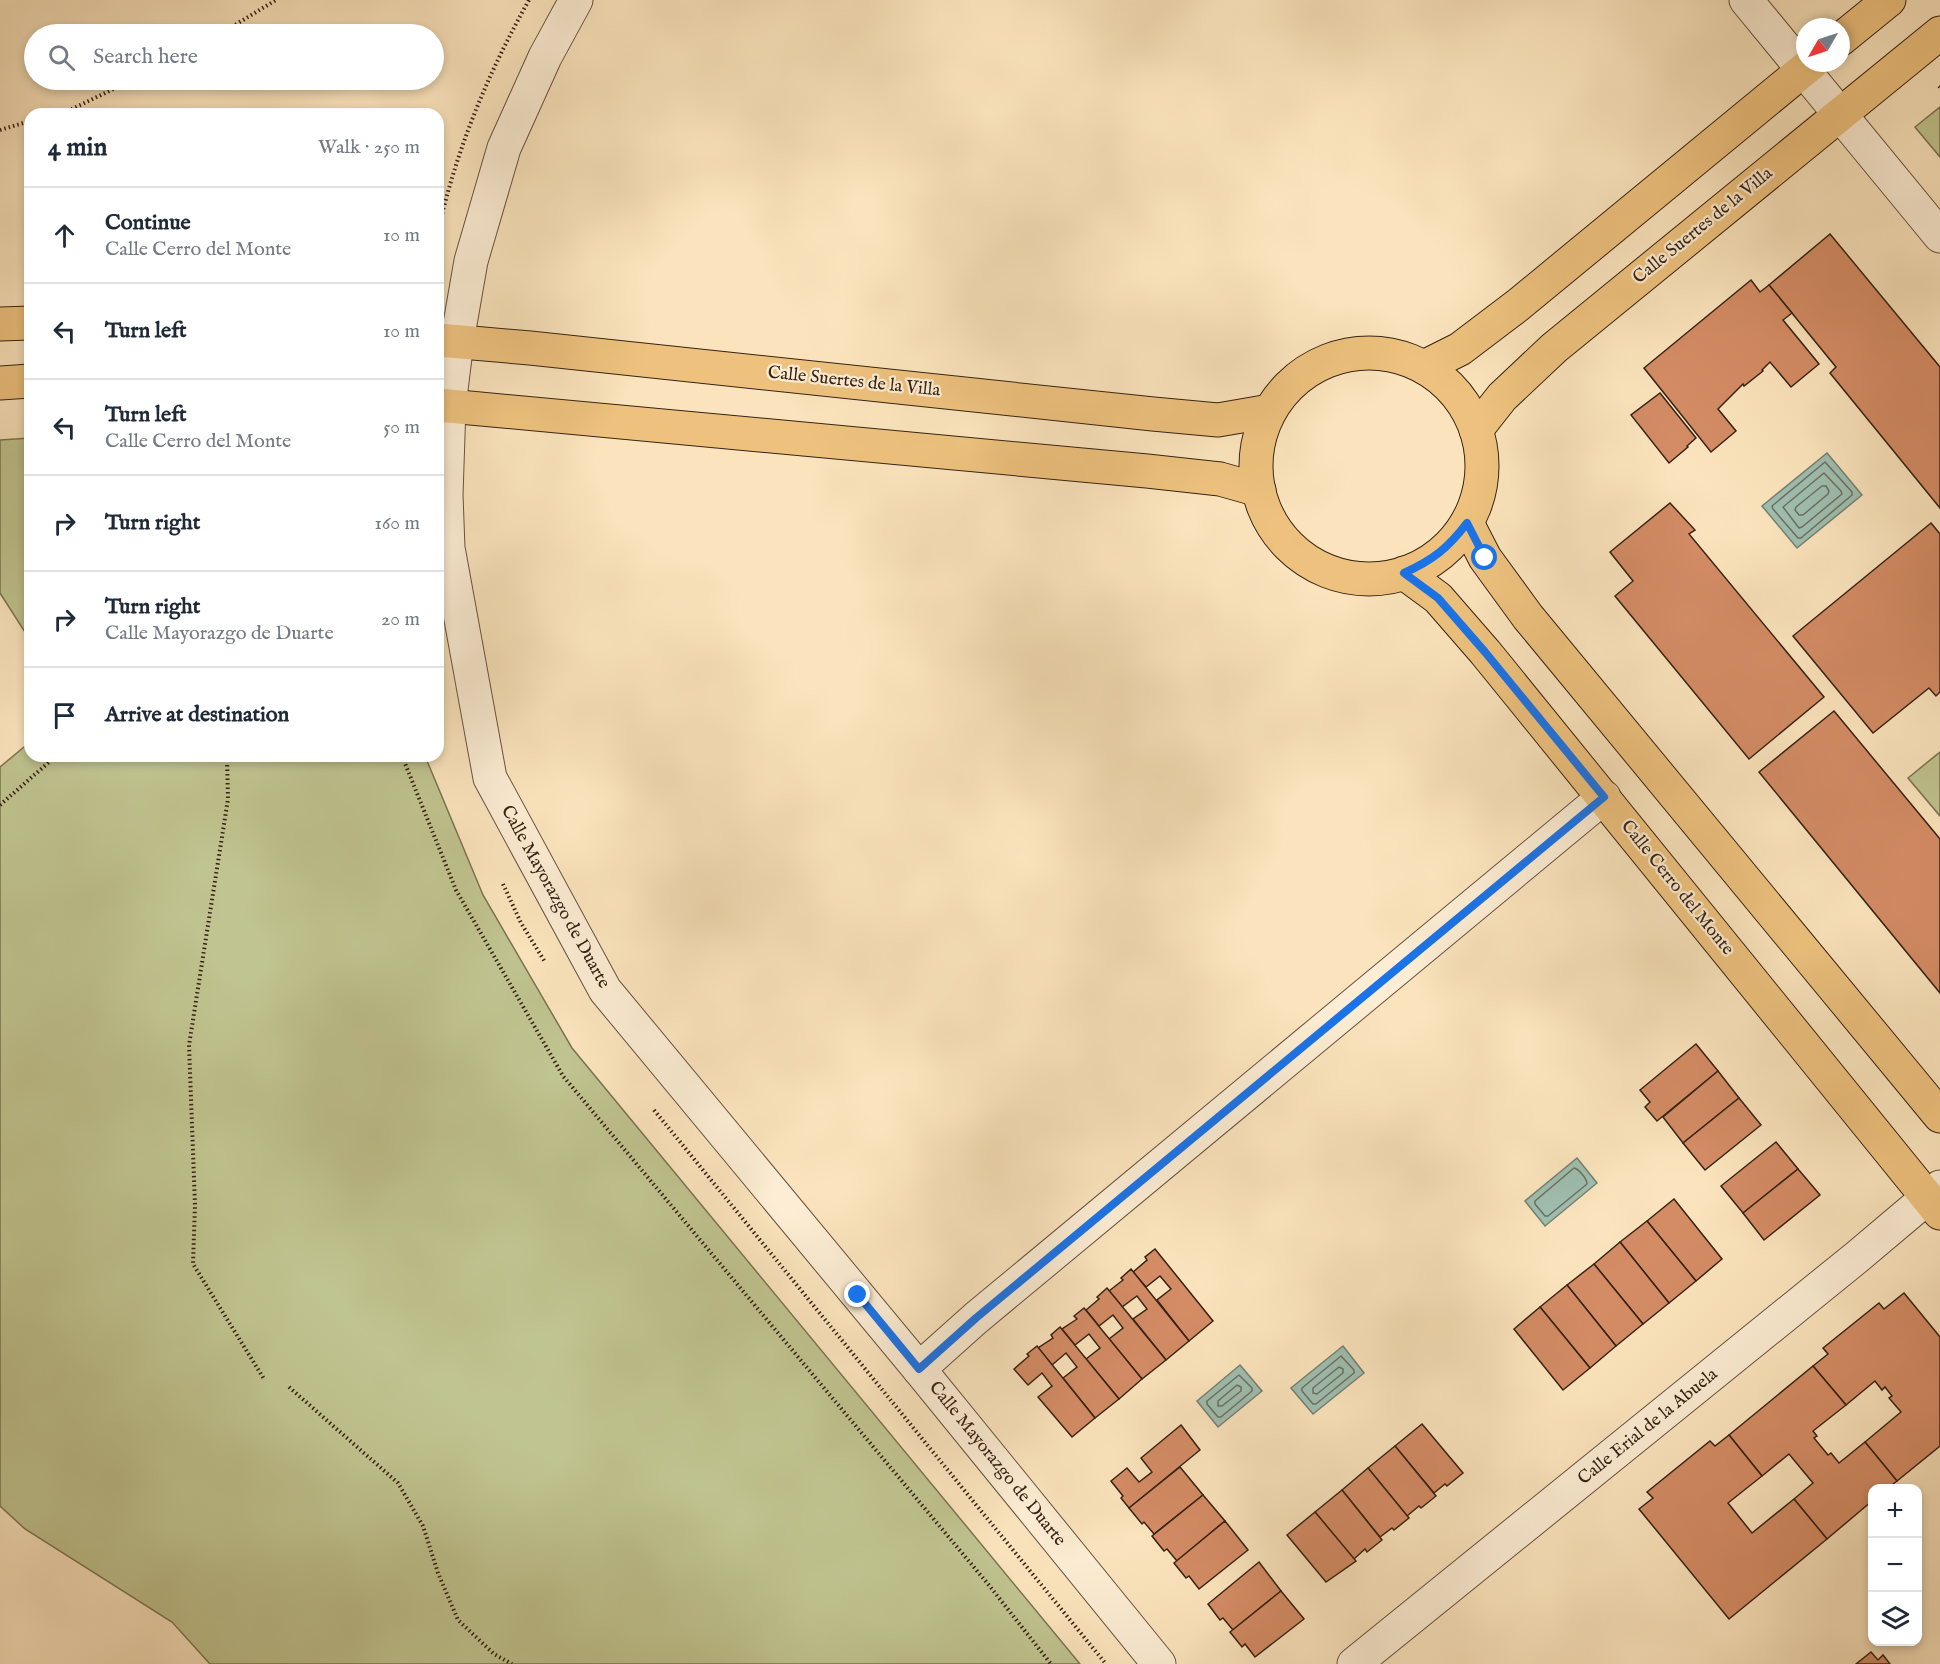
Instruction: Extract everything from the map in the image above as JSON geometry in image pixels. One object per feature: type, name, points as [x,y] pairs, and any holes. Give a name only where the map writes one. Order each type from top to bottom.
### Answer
[{"type":"main road","points":[[1850,32],[1890,0]]},
{"type":"main road","name":"Calle Suertes de la Villa","points":[[1476,430],[1502,397],[1554,348],[1940,33]]},
{"type":"main road","points":[[1424,367],[1460,349],[1518,305],[1802,72]]},
{"type":"main road","points":[[0,324],[24,322]]},
{"type":"main road","name":"Calle Suertes de la Villa","points":[[447,341],[1218,420],[1270,411]]},
{"type":"main road","points":[[1375,353],[1401,357],[1424,367],[1446,384],[1464,405],[1476,430],[1481,453],[1481,477],[1477,501],[1467,523],[1450,544],[1429,562],[1404,573],[1378,578],[1360,578],[1325,570],[1302,556],[1282,538],[1268,516],[1259,490],[1257,454],[1260,437],[1270,411],[1284,390],[1303,374],[1325,361],[1350,354],[1375,353]]},
{"type":"main road","points":[[0,382],[24,381]]},
{"type":"main road","points":[[444,405],[1147,471],[1220,480],[1259,490]]},
{"type":"main road","points":[[1467,523],[1485,558],[1528,617],[1940,1116]]},
{"type":"main road","name":"Calle Cerro del Monte","points":[[1404,573],[1438,598],[1485,652],[1936,1199]]},
{"type":"street","name":"Calle Mayorazgo de Duarte","points":[[576,0],[545,57],[504,148],[447,341],[444,405],[448,548],[490,778],[605,990],[919,1369],[1159,1664]]},
{"type":"street","points":[[1746,0],[1796,54]]},
{"type":"street","points":[[1811,72],[1840,115],[1940,236]]},
{"type":"street","points":[[919,1369],[976,1318],[1604,797]]},
{"type":"street","name":"Calle Erial de la Abuela","points":[[1354,1664],[1857,1257],[1936,1199]]},
{"type":"path","points":[[236,24],[276,0]]},
{"type":"path","points":[[74,108],[111,90]]},
{"type":"path","points":[[0,130],[24,123]]},
{"type":"path","points":[[0,805],[49,762]]},
{"type":"path","points":[[227,762],[228,799],[189,1046],[195,1205],[193,1264],[264,1379]]},
{"type":"path","points":[[404,762],[456,890],[563,1076],[980,1575],[1051,1664]]},
{"type":"path","points":[[289,1388],[398,1483],[423,1526],[438,1573],[458,1620],[494,1654],[512,1664]]},
{"type":"green space","points":[[1940,107],[1940,157],[1915,127]]},
{"type":"green space","points":[[24,438],[24,631],[0,593],[0,440]]},
{"type":"green space","points":[[24,747],[24,762],[428,762],[483,895],[572,1048],[1080,1664],[210,1664],[172,1622],[25,1529],[0,1506],[0,767]]},
{"type":"green space","points":[[1940,752],[1940,816],[1908,778]]},
{"type":"water","points":[[1827,453],[1862,495],[1797,548],[1762,506]]},
{"type":"water","points":[[1577,1158],[1597,1183],[1545,1226],[1525,1201]]},
{"type":"water","points":[[1343,1346],[1364,1373],[1313,1414],[1291,1388]]},
{"type":"water","points":[[1240,1365],[1262,1391],[1218,1427],[1197,1401]]},
{"type":"building","points":[[1830,234],[1940,367],[1940,508],[1830,373],[1836,367],[1769,285]]},
{"type":"building","points":[[1751,280],[1760,292],[1769,285],[1792,313],[1783,320],[1819,364],[1791,387],[1770,362],[1763,371],[1744,386],[1743,384],[1718,409],[1736,431],[1711,452],[1644,368]]},
{"type":"building","points":[[1660,393],[1696,438],[1669,463],[1631,415]]},
{"type":"building","points":[[1670,503],[1695,530],[1689,534],[1824,697],[1749,759],[1615,596],[1633,581],[1610,552]]},
{"type":"building","points":[[1931,523],[1940,534],[1940,692],[1936,696],[1929,688],[1873,733],[1793,636]]},
{"type":"building","points":[[1834,711],[1940,839],[1940,993],[1759,772]]},
{"type":"building","points":[[1696,1044],[1718,1071],[1657,1121],[1645,1107],[1650,1102],[1640,1090]]},
{"type":"building","points":[[1718,1071],[1739,1098],[1683,1143],[1663,1117]]},
{"type":"building","points":[[1739,1098],[1761,1125],[1705,1170],[1683,1143]]},
{"type":"building","points":[[1776,1142],[1798,1169],[1743,1213],[1721,1186]]},
{"type":"building","points":[[1798,1169],[1820,1195],[1764,1240],[1743,1213]]},
{"type":"building","points":[[1674,1199],[1722,1259],[1696,1281],[1647,1221]]},
{"type":"building","points":[[1647,1221],[1696,1281],[1669,1303],[1620,1242]]},
{"type":"building","points":[[1620,1242],[1669,1303],[1643,1324],[1594,1264]]},
{"type":"building","points":[[1155,1249],[1213,1321],[1189,1341],[1157,1300],[1171,1289],[1160,1276],[1146,1287],[1133,1272],[1147,1260],[1145,1257]]},
{"type":"building","points":[[1594,1264],[1643,1324],[1616,1346],[1567,1285]]},
{"type":"building","points":[[1131,1269],[1189,1341],[1166,1360],[1133,1319],[1147,1309],[1137,1296],[1122,1307],[1109,1291],[1123,1280],[1121,1278]]},
{"type":"building","points":[[1567,1285],[1616,1346],[1590,1368],[1540,1307]]},
{"type":"building","points":[[1107,1288],[1166,1360],[1142,1379],[1109,1339],[1123,1328],[1113,1315],[1099,1326],[1086,1310],[1099,1299],[1097,1297]]},
{"type":"building","points":[[1904,1293],[1940,1337],[1940,1446],[1897,1481],[1865,1442],[1901,1412],[1889,1398],[1892,1396],[1885,1387],[1882,1390],[1875,1381],[1846,1405],[1813,1366],[1828,1354],[1823,1348],[1879,1303],[1884,1309]]},
{"type":"building","points":[[1540,1307],[1590,1368],[1563,1390],[1514,1329]]},
{"type":"building","points":[[1084,1308],[1142,1379],[1119,1399],[1086,1359],[1100,1348],[1089,1334],[1075,1345],[1062,1329],[1077,1319],[1074,1316]]},
{"type":"building","points":[[1060,1327],[1119,1399],[1095,1418],[1063,1378],[1077,1367],[1066,1353],[1052,1365],[1038,1348],[1053,1338],[1051,1335]]},
{"type":"building","points":[[1037,1346],[1095,1418],[1072,1437],[1038,1397],[1052,1386],[1042,1373],[1028,1385],[1014,1369]]},
{"type":"building","points":[[1813,1366],[1846,1405],[1813,1431],[1817,1436],[1814,1438],[1828,1455],[1831,1453],[1839,1463],[1865,1442],[1897,1481],[1893,1484],[1868,1484],[1868,1504],[1827,1539],[1794,1499],[1813,1483],[1789,1454],[1762,1476],[1729,1435]]},
{"type":"building","points":[[1422,1424],[1463,1473],[1434,1493],[1395,1446]]},
{"type":"building","points":[[1181,1425],[1200,1450],[1129,1508],[1111,1481],[1127,1468],[1139,1482],[1152,1472],[1141,1458]]},
{"type":"building","points":[[1729,1435],[1762,1476],[1728,1503],[1752,1533],[1794,1499],[1827,1539],[1729,1619],[1639,1509],[1653,1498],[1647,1492],[1710,1441],[1715,1446]]},
{"type":"building","points":[[1395,1446],[1436,1496],[1407,1516],[1368,1468]]},
{"type":"building","points":[[1180,1467],[1203,1495],[1154,1534],[1129,1508]]},
{"type":"building","points":[[1368,1468],[1409,1518],[1394,1530],[1392,1528],[1380,1537],[1342,1490]]},
{"type":"building","points":[[1342,1490],[1382,1540],[1367,1552],[1365,1549],[1354,1559],[1315,1512]]},
{"type":"building","points":[[1203,1495],[1225,1521],[1177,1561],[1167,1549],[1164,1551],[1152,1536]]},
{"type":"building","points":[[1315,1512],[1356,1561],[1326,1582],[1287,1535]]},
{"type":"building","points":[[1225,1521],[1248,1550],[1199,1589],[1189,1576],[1186,1578],[1174,1563]]},
{"type":"building","points":[[1259,1562],[1281,1591],[1233,1630],[1223,1618],[1220,1620],[1208,1604]]},
{"type":"building","points":[[1281,1591],[1304,1619],[1255,1657],[1245,1644],[1242,1647],[1230,1632]]},
{"type":"building","points":[[1871,1652],[1878,1660],[1883,1655],[1890,1664],[1856,1664]]},
{"type":"route","points":[[858,1295],[919,1369],[976,1318],[1604,797],[1438,598],[1404,573],[1429,562],[1450,544],[1467,523],[1485,558]]}]
